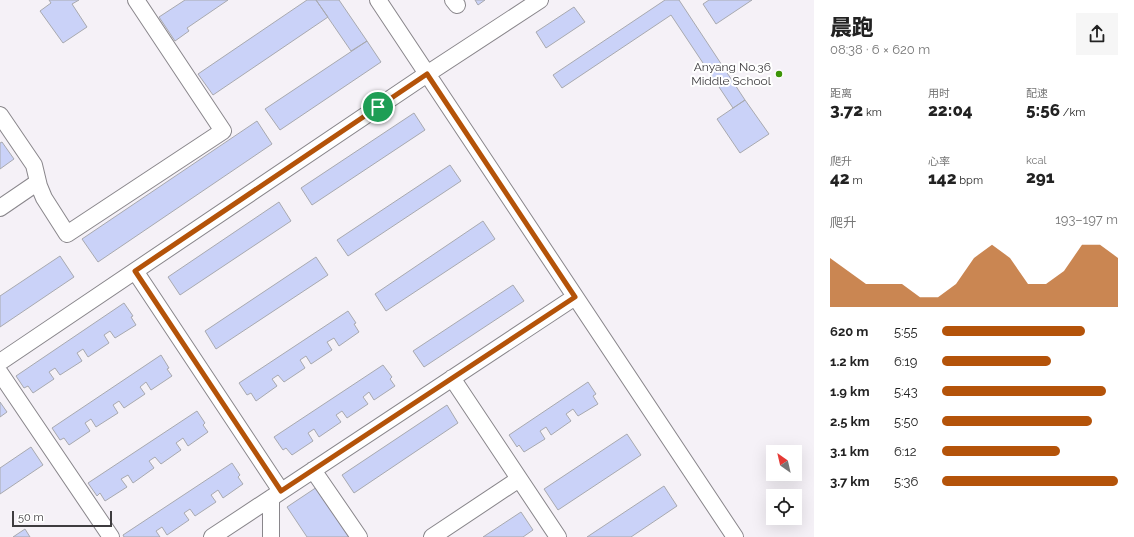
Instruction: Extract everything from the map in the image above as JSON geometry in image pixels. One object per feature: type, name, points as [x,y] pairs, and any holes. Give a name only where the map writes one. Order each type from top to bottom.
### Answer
[{"type":"street","points":[[0,115],[34,165],[44,198],[68,234],[223,130],[136,0]]},
{"type":"street","points":[[378,0],[735,537]]},
{"type":"street","points":[[0,362],[427,74],[540,0]]},
{"type":"street","points":[[0,208],[38,182]]},
{"type":"street","points":[[135,271],[276,494],[271,537]]},
{"type":"street","points":[[212,537],[575,297]]},
{"type":"street","points":[[0,373],[111,537]]},
{"type":"street","points":[[452,378],[558,537]]},
{"type":"street","points":[[313,470],[359,537]]},
{"type":"street","points":[[432,537],[519,479]]},
{"type":"building","points":[[49,0],[79,0],[72,4],[87,27],[63,43],[40,11],[51,3]]},
{"type":"building","points":[[185,0],[228,0],[187,28],[189,31],[175,41],[159,17]]},
{"type":"building","points":[[307,0],[316,0],[328,17],[213,95],[198,74]]},
{"type":"building","points":[[316,0],[339,0],[367,41],[351,51]]},
{"type":"building","points":[[475,0],[485,0],[478,5]]},
{"type":"building","points":[[665,0],[679,0],[745,100],[733,108],[671,15],[562,88],[553,75]]},
{"type":"building","points":[[709,0],[752,0],[716,24],[703,4]]},
{"type":"building","points":[[574,7],[585,22],[546,48],[536,32]]},
{"type":"building","points":[[367,41],[381,62],[280,130],[265,109]]},
{"type":"building","points":[[745,100],[769,134],[740,153],[717,119]]},
{"type":"building","points":[[414,113],[425,130],[312,205],[301,188]]},
{"type":"building","points":[[257,121],[272,144],[98,262],[82,239]]},
{"type":"building","points":[[2,142],[14,159],[0,169],[0,143]]},
{"type":"building","points":[[450,165],[461,181],[348,256],[337,240]]},
{"type":"building","points":[[279,202],[291,221],[180,295],[168,277]]},
{"type":"building","points":[[483,221],[495,239],[386,311],[375,294]]},
{"type":"building","points":[[60,256],[74,277],[0,327],[0,296]]},
{"type":"building","points":[[316,257],[328,275],[216,349],[205,331]]},
{"type":"building","points":[[513,285],[524,301],[424,367],[413,351]]},
{"type":"building","points":[[124,303],[133,316],[131,317],[136,325],[115,338],[110,331],[104,335],[109,343],[88,357],[83,349],[77,353],[82,361],[60,375],[55,368],[49,372],[54,379],[33,393],[28,386],[24,388],[16,376]]},
{"type":"building","points":[[348,311],[356,323],[354,324],[359,332],[339,346],[334,338],[327,342],[332,350],[311,364],[306,356],[300,360],[305,368],[284,382],[278,375],[272,379],[277,386],[256,401],[251,393],[247,395],[239,383]]},
{"type":"building","points":[[161,355],[172,376],[151,390],[146,382],[140,387],[145,394],[124,408],[119,401],[113,405],[118,413],[96,427],[91,419],[85,423],[90,431],[69,445],[64,438],[60,440],[52,428]]},
{"type":"building","points":[[383,365],[392,377],[390,379],[395,386],[374,400],[369,392],[363,397],[368,404],[347,418],[342,411],[336,415],[341,422],[319,437],[314,429],[308,433],[313,441],[292,455],[286,448],[283,450],[274,437]]},
{"type":"building","points":[[588,382],[596,394],[593,396],[598,404],[578,416],[573,409],[566,414],[571,421],[551,435],[546,427],[540,431],[545,439],[524,452],[519,445],[517,447],[509,435]]},
{"type":"building","points":[[0,402],[7,412],[0,417]]},
{"type":"building","points":[[447,405],[458,423],[354,493],[342,475]]},
{"type":"building","points":[[197,411],[205,423],[203,425],[208,432],[188,446],[183,438],[176,443],[181,450],[161,464],[155,457],[149,461],[154,468],[133,483],[128,475],[121,479],[127,487],[105,501],[100,493],[97,496],[88,483]]},
{"type":"building","points":[[627,434],[641,455],[558,510],[544,489]]},
{"type":"building","points":[[31,447],[43,465],[0,494],[0,468]]},
{"type":"building","points":[[232,463],[240,475],[238,477],[243,484],[223,498],[218,490],[211,495],[216,502],[195,516],[190,509],[184,513],[189,520],[167,535],[162,527],[156,531],[160,537],[124,537],[123,535]]},
{"type":"building","points":[[664,486],[677,506],[631,537],[587,537]]},
{"type":"building","points":[[317,487],[350,537],[307,537],[287,507]]},
{"type":"building","points":[[521,512],[533,530],[523,537],[483,537]]},
{"type":"building","points":[[25,529],[30,537],[13,537]]},
{"type":"place","name":"Anyang No.36 Middle School","points":[[779,74]]},
{"type":"route","points":[[427,74],[575,297],[281,491],[135,271],[378,107],[427,74]]}]
